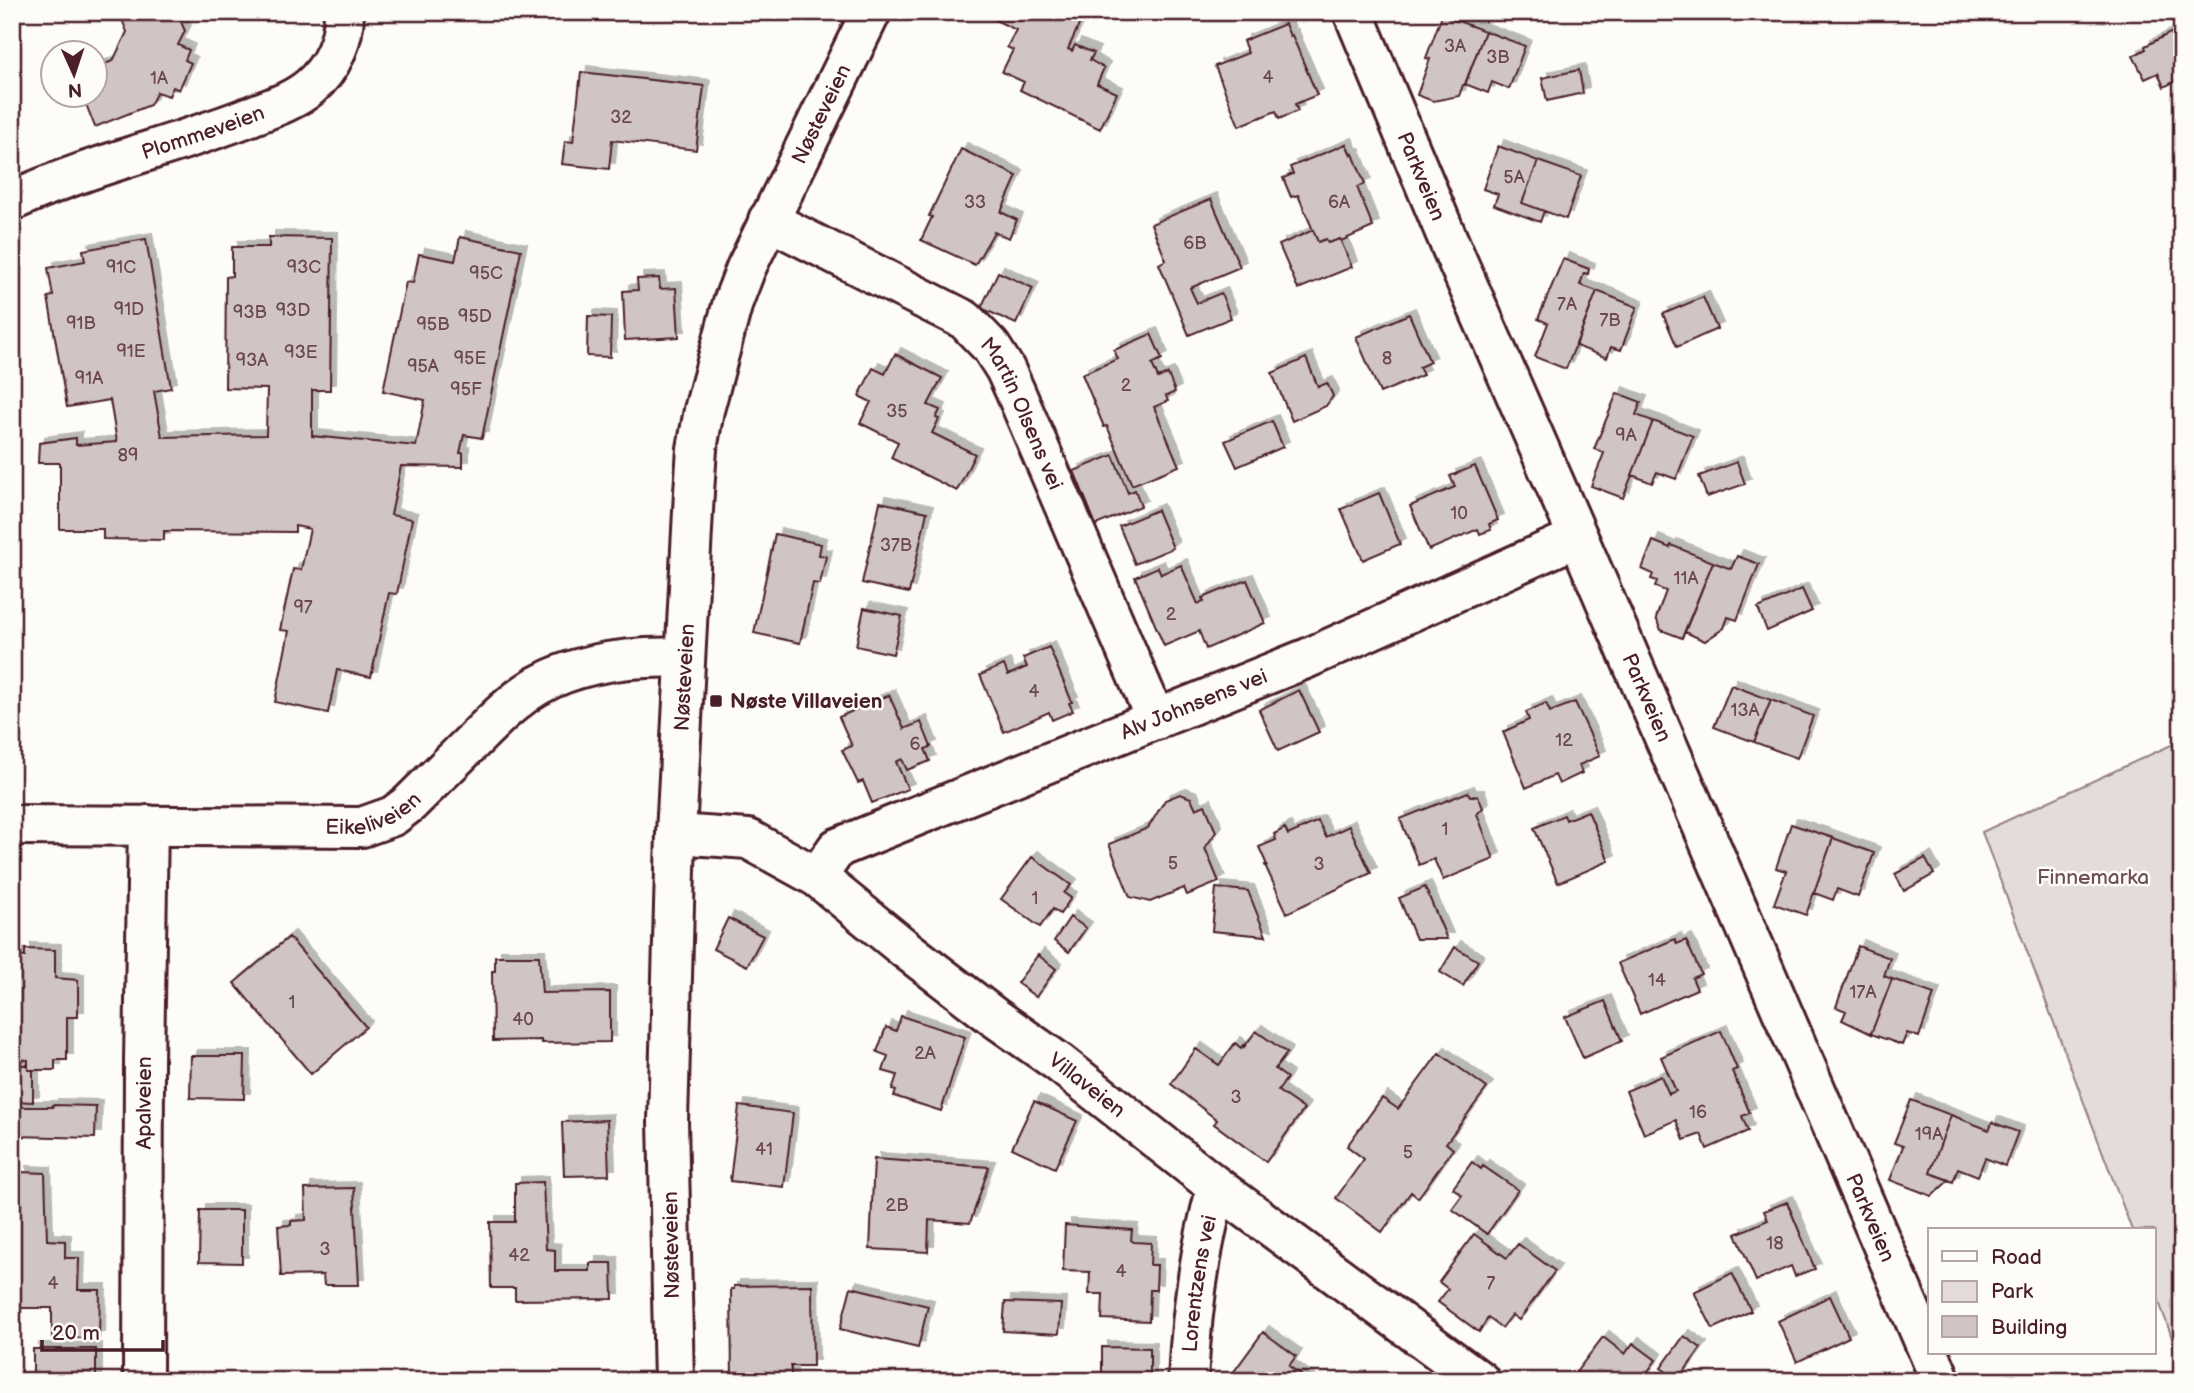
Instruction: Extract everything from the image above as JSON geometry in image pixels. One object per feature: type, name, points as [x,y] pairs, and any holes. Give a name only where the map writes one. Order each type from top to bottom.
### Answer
[{"type":"street","name":"Plommeveien","points":[[12,201],[295,98],[311,86],[335,56],[342,37],[344,12]]},
{"type":"street","name":"Nøsteveien","points":[[674,1381],[668,1121],[676,834],[697,449],[704,410],[733,302],[746,268],[871,12]]},
{"type":"street","name":"Parkveien","points":[[1353,12],[1454,254],[1928,1351]]},
{"type":"street","name":"Martin Olsens vei","points":[[768,220],[965,320],[991,347],[1015,391],[1156,720]]},
{"type":"street","name":"Alv Johnsens vei","points":[[817,877],[837,848],[1308,658],[1578,537]]},
{"type":"street","name":"Eikeliveien","points":[[12,825],[362,827],[393,816],[411,803],[510,705],[537,686],[584,667],[653,657],[684,658]]},
{"type":"street","name":"Apalveien","points":[[143,1381],[148,825]]},
{"type":"street","name":"Villaveien","points":[[676,834],[748,839],[817,877],[904,948],[1058,1062],[1217,1187],[1480,1381]]},
{"type":"street","name":"Lorentzens vei","points":[[1188,1381],[1198,1265],[1217,1187]]},
{"type":"street","name":"Parkveien","points":[[1929,1354],[1941,1381]]},
{"type":"green space","name":"Finnemarka","points":[[2182,740],[2182,1373],[2156,1294],[2156,1228],[2131,1228],[1982,832]]},
{"type":"building","points":[[119,12],[177,12],[185,31],[178,45],[189,50],[185,60],[191,63],[179,90],[173,87],[169,96],[157,92],[150,105],[95,127],[88,108],[108,108],[108,63],[113,61],[127,32]]},
{"type":"building","points":[[991,12],[1076,12],[1073,19],[1080,23],[1068,49],[1072,51],[1075,45],[1094,53],[1090,60],[1104,68],[1097,84],[1117,93],[1100,129],[1020,90],[1024,82],[1002,72],[1013,50],[1007,47],[1016,30],[989,17]]},
{"type":"building","points":[[1442,15],[1485,31],[1459,96],[1433,101],[1417,95],[1430,59],[1426,58]]},
{"type":"building","points":[[1285,24],[1317,95],[1295,104],[1298,111],[1279,119],[1276,111],[1239,126],[1215,66],[1248,53],[1243,41]]},
{"type":"building","points":[[1485,31],[1525,46],[1509,89],[1492,82],[1488,93],[1465,84]]},
{"type":"building","points":[[2174,31],[2179,32],[2182,38],[2182,78],[2164,87],[2158,73],[2145,79],[2133,56],[2146,49],[2145,46]]},
{"type":"building","points":[[1579,70],[1583,93],[1547,101],[1542,78]]},
{"type":"building","points":[[581,72],[704,86],[696,150],[612,140],[609,169],[562,164],[565,141],[573,142]]},
{"type":"building","points":[[1346,144],[1365,184],[1357,187],[1373,227],[1341,241],[1340,239],[1328,243],[1326,239],[1318,242],[1298,195],[1291,197],[1283,178],[1293,174],[1290,167]]},
{"type":"building","points":[[1498,146],[1538,161],[1522,203],[1544,211],[1540,222],[1494,205],[1498,194],[1483,189]]},
{"type":"building","points":[[961,149],[1017,176],[1001,212],[1017,220],[1009,238],[994,232],[975,265],[921,240],[932,217],[929,216]]},
{"type":"building","points":[[1538,161],[1581,176],[1566,219],[1522,203]]},
{"type":"building","points":[[1211,199],[1240,267],[1190,288],[1197,303],[1221,293],[1231,318],[1189,335],[1159,264],[1166,260],[1151,224]]},
{"type":"building","points":[[1313,230],[1318,242],[1326,239],[1328,243],[1340,239],[1352,267],[1298,289],[1279,245]]},
{"type":"building","points":[[269,237],[332,238],[330,390],[312,390],[312,436],[416,446],[425,400],[383,391],[406,282],[413,283],[419,254],[455,261],[460,237],[521,250],[482,438],[464,435],[460,453],[463,453],[463,467],[401,466],[391,515],[412,519],[397,594],[389,593],[371,677],[337,670],[328,713],[275,702],[289,631],[280,630],[293,569],[301,570],[310,529],[295,526],[295,532],[164,531],[164,540],[103,539],[103,529],[60,529],[60,463],[38,463],[39,443],[76,438],[76,445],[117,442],[110,400],[67,407],[48,297],[53,296],[48,268],[85,261],[83,250],[146,239],[171,388],[154,391],[162,437],[266,435],[267,389],[225,388],[226,277],[232,276],[232,247],[269,247]]},
{"type":"building","points":[[1563,259],[1589,269],[1588,274],[1584,273],[1580,285],[1597,291],[1566,369],[1535,357],[1548,323],[1538,319]]},
{"type":"building","points":[[998,272],[1033,288],[1016,324],[981,308]]},
{"type":"building","points":[[659,278],[660,289],[676,288],[679,337],[625,340],[623,291],[638,290],[637,279]]},
{"type":"building","points":[[1597,291],[1637,307],[1621,350],[1611,347],[1607,358],[1576,346]]},
{"type":"building","points":[[1703,297],[1717,329],[1677,347],[1663,314]]},
{"type":"building","points":[[1409,314],[1430,362],[1419,367],[1423,375],[1380,393],[1356,337]]},
{"type":"building","points":[[588,316],[611,317],[610,357],[587,356]]},
{"type":"building","points":[[1151,334],[1162,359],[1152,364],[1158,378],[1168,374],[1175,392],[1166,396],[1168,401],[1154,407],[1179,466],[1132,485],[1082,374],[1118,359],[1114,350]]},
{"type":"building","points":[[895,354],[942,378],[928,405],[940,410],[932,433],[975,454],[957,491],[891,458],[898,442],[860,423],[871,402],[859,396],[873,368],[885,374]]},
{"type":"building","points":[[1306,358],[1318,387],[1327,383],[1333,396],[1326,406],[1292,421],[1272,373]]},
{"type":"building","points":[[1617,393],[1641,402],[1636,415],[1653,421],[1623,498],[1591,486],[1604,453],[1594,449]]},
{"type":"building","points":[[1272,421],[1283,447],[1237,467],[1225,441]]},
{"type":"building","points":[[1653,421],[1693,436],[1676,479],[1657,472],[1652,483],[1632,475]]},
{"type":"building","points":[[1113,455],[1128,493],[1135,490],[1141,506],[1096,525],[1074,471]]},
{"type":"building","points":[[1737,462],[1745,484],[1707,497],[1699,476]]},
{"type":"building","points":[[1475,466],[1498,520],[1489,524],[1491,530],[1480,534],[1478,529],[1429,550],[1410,506],[1455,487],[1450,476]]},
{"type":"building","points":[[1379,493],[1400,544],[1363,560],[1341,509]]},
{"type":"building","points":[[880,502],[927,512],[909,593],[862,583]]},
{"type":"building","points":[[1157,510],[1173,548],[1135,564],[1119,526]]},
{"type":"building","points":[[775,534],[821,544],[819,555],[826,556],[820,584],[813,583],[800,643],[754,633]]},
{"type":"building","points":[[1653,541],[1670,548],[1671,545],[1713,562],[1682,638],[1661,630],[1656,618],[1666,591],[1655,587],[1657,581],[1651,579],[1653,574],[1642,569]]},
{"type":"building","points":[[1737,556],[1759,564],[1737,620],[1728,617],[1724,628],[1705,641],[1685,632],[1713,562],[1731,569]]},
{"type":"building","points":[[1181,565],[1198,604],[1204,602],[1202,598],[1247,580],[1265,623],[1206,649],[1199,631],[1164,646],[1135,577],[1158,567],[1161,574]]},
{"type":"building","points":[[1802,589],[1812,611],[1767,631],[1758,608]]},
{"type":"building","points":[[864,608],[902,616],[893,654],[856,646]]},
{"type":"building","points":[[1049,647],[1072,702],[1069,703],[1073,711],[1052,720],[1049,712],[1004,732],[980,675],[1004,665],[1008,675],[1027,667],[1023,658]]},
{"type":"building","points":[[1731,685],[1771,700],[1754,742],[1714,727]]},
{"type":"building","points":[[1299,690],[1319,732],[1278,751],[1259,710]]},
{"type":"building","points":[[889,695],[904,729],[921,722],[931,747],[925,749],[930,761],[907,770],[902,759],[896,762],[908,789],[872,803],[863,781],[858,783],[842,750],[852,746],[839,717]]},
{"type":"building","points":[[1771,700],[1813,716],[1797,758],[1754,742]]},
{"type":"building","points":[[1575,702],[1600,756],[1579,765],[1582,773],[1559,784],[1555,775],[1526,788],[1503,732],[1529,720],[1526,712],[1546,703],[1550,712]]},
{"type":"building","points":[[1468,792],[1470,796],[1478,796],[1483,808],[1477,814],[1494,859],[1443,880],[1434,859],[1419,865],[1400,819]]},
{"type":"building","points":[[1180,794],[1191,798],[1196,809],[1205,805],[1216,832],[1205,848],[1219,882],[1187,895],[1184,888],[1150,902],[1130,897],[1109,844],[1148,828],[1165,800]]},
{"type":"building","points":[[1588,811],[1609,861],[1558,883],[1534,828],[1564,815],[1566,820]]},
{"type":"building","points":[[1318,821],[1326,837],[1349,826],[1371,873],[1287,913],[1259,847],[1276,840],[1274,834],[1285,828],[1288,835]]},
{"type":"building","points":[[1791,824],[1833,838],[1806,915],[1774,904],[1786,871],[1776,868]]},
{"type":"building","points":[[1833,838],[1874,853],[1858,897],[1837,889],[1833,900],[1814,893]]},
{"type":"building","points":[[1032,857],[1071,885],[1064,893],[1071,898],[1060,914],[1053,909],[1040,927],[1001,899]]},
{"type":"building","points":[[1925,858],[1934,874],[1904,891],[1895,874]]},
{"type":"building","points":[[1425,887],[1447,939],[1416,939],[1399,898]]},
{"type":"building","points":[[1216,888],[1248,891],[1266,936],[1212,931]]},
{"type":"building","points":[[1070,917],[1086,928],[1069,952],[1054,941]]},
{"type":"building","points":[[728,918],[763,936],[747,966],[713,949]]},
{"type":"building","points":[[289,937],[366,1027],[311,1074],[234,983]]},
{"type":"building","points":[[1675,939],[1677,944],[1686,940],[1701,974],[1692,978],[1697,989],[1640,1014],[1618,963]]},
{"type":"building","points":[[1858,946],[1890,958],[1884,976],[1892,979],[1871,1034],[1842,1020],[1846,1011],[1836,1007]]},
{"type":"building","points":[[1455,947],[1478,961],[1463,986],[1440,972]]},
{"type":"building","points":[[25,949],[55,950],[55,978],[78,980],[78,1017],[67,1017],[67,1060],[55,1060],[55,1070],[28,1070],[28,1060],[13,1059],[12,952],[16,952],[16,956],[25,957]]},
{"type":"building","points":[[1038,955],[1056,969],[1036,997],[1017,983]]},
{"type":"building","points":[[495,956],[539,956],[542,993],[610,992],[610,1042],[493,1041],[492,971],[495,971]]},
{"type":"building","points":[[1892,979],[1934,994],[1919,1037],[1907,1033],[1902,1045],[1871,1034]]},
{"type":"building","points":[[1605,1001],[1622,1041],[1583,1058],[1565,1017]]},
{"type":"building","points":[[901,1016],[965,1037],[941,1111],[894,1096],[896,1091],[892,1090],[897,1075],[883,1071],[888,1056],[877,1052],[886,1027],[896,1031]]},
{"type":"building","points":[[1256,1031],[1287,1053],[1275,1069],[1287,1078],[1278,1091],[1304,1109],[1266,1162],[1214,1124],[1217,1120],[1171,1084],[1196,1049],[1219,1065],[1235,1043],[1241,1048],[1243,1045],[1244,1047]]},
{"type":"building","points":[[1721,1031],[1737,1069],[1732,1071],[1750,1113],[1742,1116],[1748,1131],[1707,1149],[1701,1134],[1684,1140],[1676,1120],[1644,1134],[1626,1091],[1661,1076],[1669,1094],[1676,1091],[1661,1057]]},
{"type":"building","points":[[1439,1053],[1487,1088],[1446,1143],[1453,1149],[1418,1198],[1411,1192],[1382,1232],[1336,1198],[1364,1159],[1347,1146],[1382,1098],[1398,1109]]},
{"type":"building","points":[[191,1056],[245,1056],[244,1099],[190,1098]]},
{"type":"building","points":[[12,1065],[28,1065],[28,1070],[33,1070],[33,1102],[12,1101]]},
{"type":"building","points":[[1911,1100],[1951,1115],[1930,1173],[1949,1180],[1932,1196],[1890,1180],[1903,1146],[1894,1143]]},
{"type":"building","points":[[1034,1101],[1077,1121],[1055,1168],[1012,1148]]},
{"type":"building","points":[[96,1106],[95,1138],[14,1136],[15,1107]]},
{"type":"building","points":[[739,1106],[793,1113],[784,1187],[730,1181]]},
{"type":"building","points":[[1951,1115],[1989,1130],[1992,1122],[2018,1132],[2005,1166],[1985,1158],[1978,1176],[1958,1168],[1953,1182],[1930,1173]]},
{"type":"building","points":[[607,1120],[609,1175],[564,1176],[562,1122]]},
{"type":"building","points":[[874,1159],[989,1167],[970,1223],[929,1220],[928,1252],[870,1249]]},
{"type":"building","points":[[1472,1162],[1481,1169],[1483,1166],[1518,1190],[1487,1234],[1452,1209],[1462,1195],[1453,1188]]},
{"type":"building","points":[[21,1172],[45,1173],[47,1240],[65,1241],[65,1258],[79,1258],[78,1290],[100,1290],[99,1338],[52,1338],[52,1308],[12,1308],[12,1186],[21,1186]]},
{"type":"building","points":[[543,1182],[546,1249],[555,1250],[555,1271],[590,1271],[590,1263],[612,1263],[613,1299],[515,1300],[515,1288],[491,1288],[490,1222],[515,1222],[515,1183]]},
{"type":"building","points":[[354,1188],[359,1285],[324,1285],[323,1275],[281,1276],[278,1226],[291,1225],[291,1221],[306,1220],[305,1189]]},
{"type":"building","points":[[1787,1202],[1815,1269],[1795,1276],[1791,1266],[1756,1281],[1736,1234],[1768,1220],[1764,1211]]},
{"type":"building","points":[[200,1210],[242,1210],[242,1263],[199,1262]]},
{"type":"building","points":[[1065,1225],[1132,1230],[1131,1240],[1151,1243],[1150,1265],[1157,1265],[1156,1290],[1150,1290],[1149,1321],[1102,1319],[1103,1294],[1089,1294],[1090,1272],[1063,1271]]},
{"type":"building","points":[[1474,1234],[1507,1258],[1518,1244],[1555,1271],[1519,1320],[1512,1315],[1502,1328],[1488,1318],[1479,1332],[1438,1302],[1448,1289],[1439,1282]]},
{"type":"building","points":[[1732,1273],[1751,1311],[1713,1329],[1694,1292]]},
{"type":"building","points":[[812,1285],[813,1366],[791,1366],[791,1381],[732,1380],[731,1289],[734,1289],[734,1286]]},
{"type":"building","points":[[851,1287],[928,1306],[918,1348],[840,1329]]},
{"type":"building","points":[[1830,1296],[1849,1337],[1797,1362],[1778,1321]]},
{"type":"building","points":[[1005,1302],[1061,1304],[1059,1334],[1003,1331]]},
{"type":"building","points":[[1263,1332],[1296,1356],[1289,1366],[1309,1381],[1227,1381]]},
{"type":"building","points":[[1684,1336],[1701,1348],[1678,1380],[1661,1368]]},
{"type":"building","points":[[1603,1337],[1625,1354],[1633,1343],[1656,1360],[1641,1381],[1570,1380]]},
{"type":"building","points":[[1102,1347],[1150,1348],[1150,1381],[1102,1381]]},
{"type":"building","points":[[33,1349],[96,1349],[96,1381],[33,1381]]},
{"type":"place","name":"Nøste Villaveien","points":[[716,701]]}]
